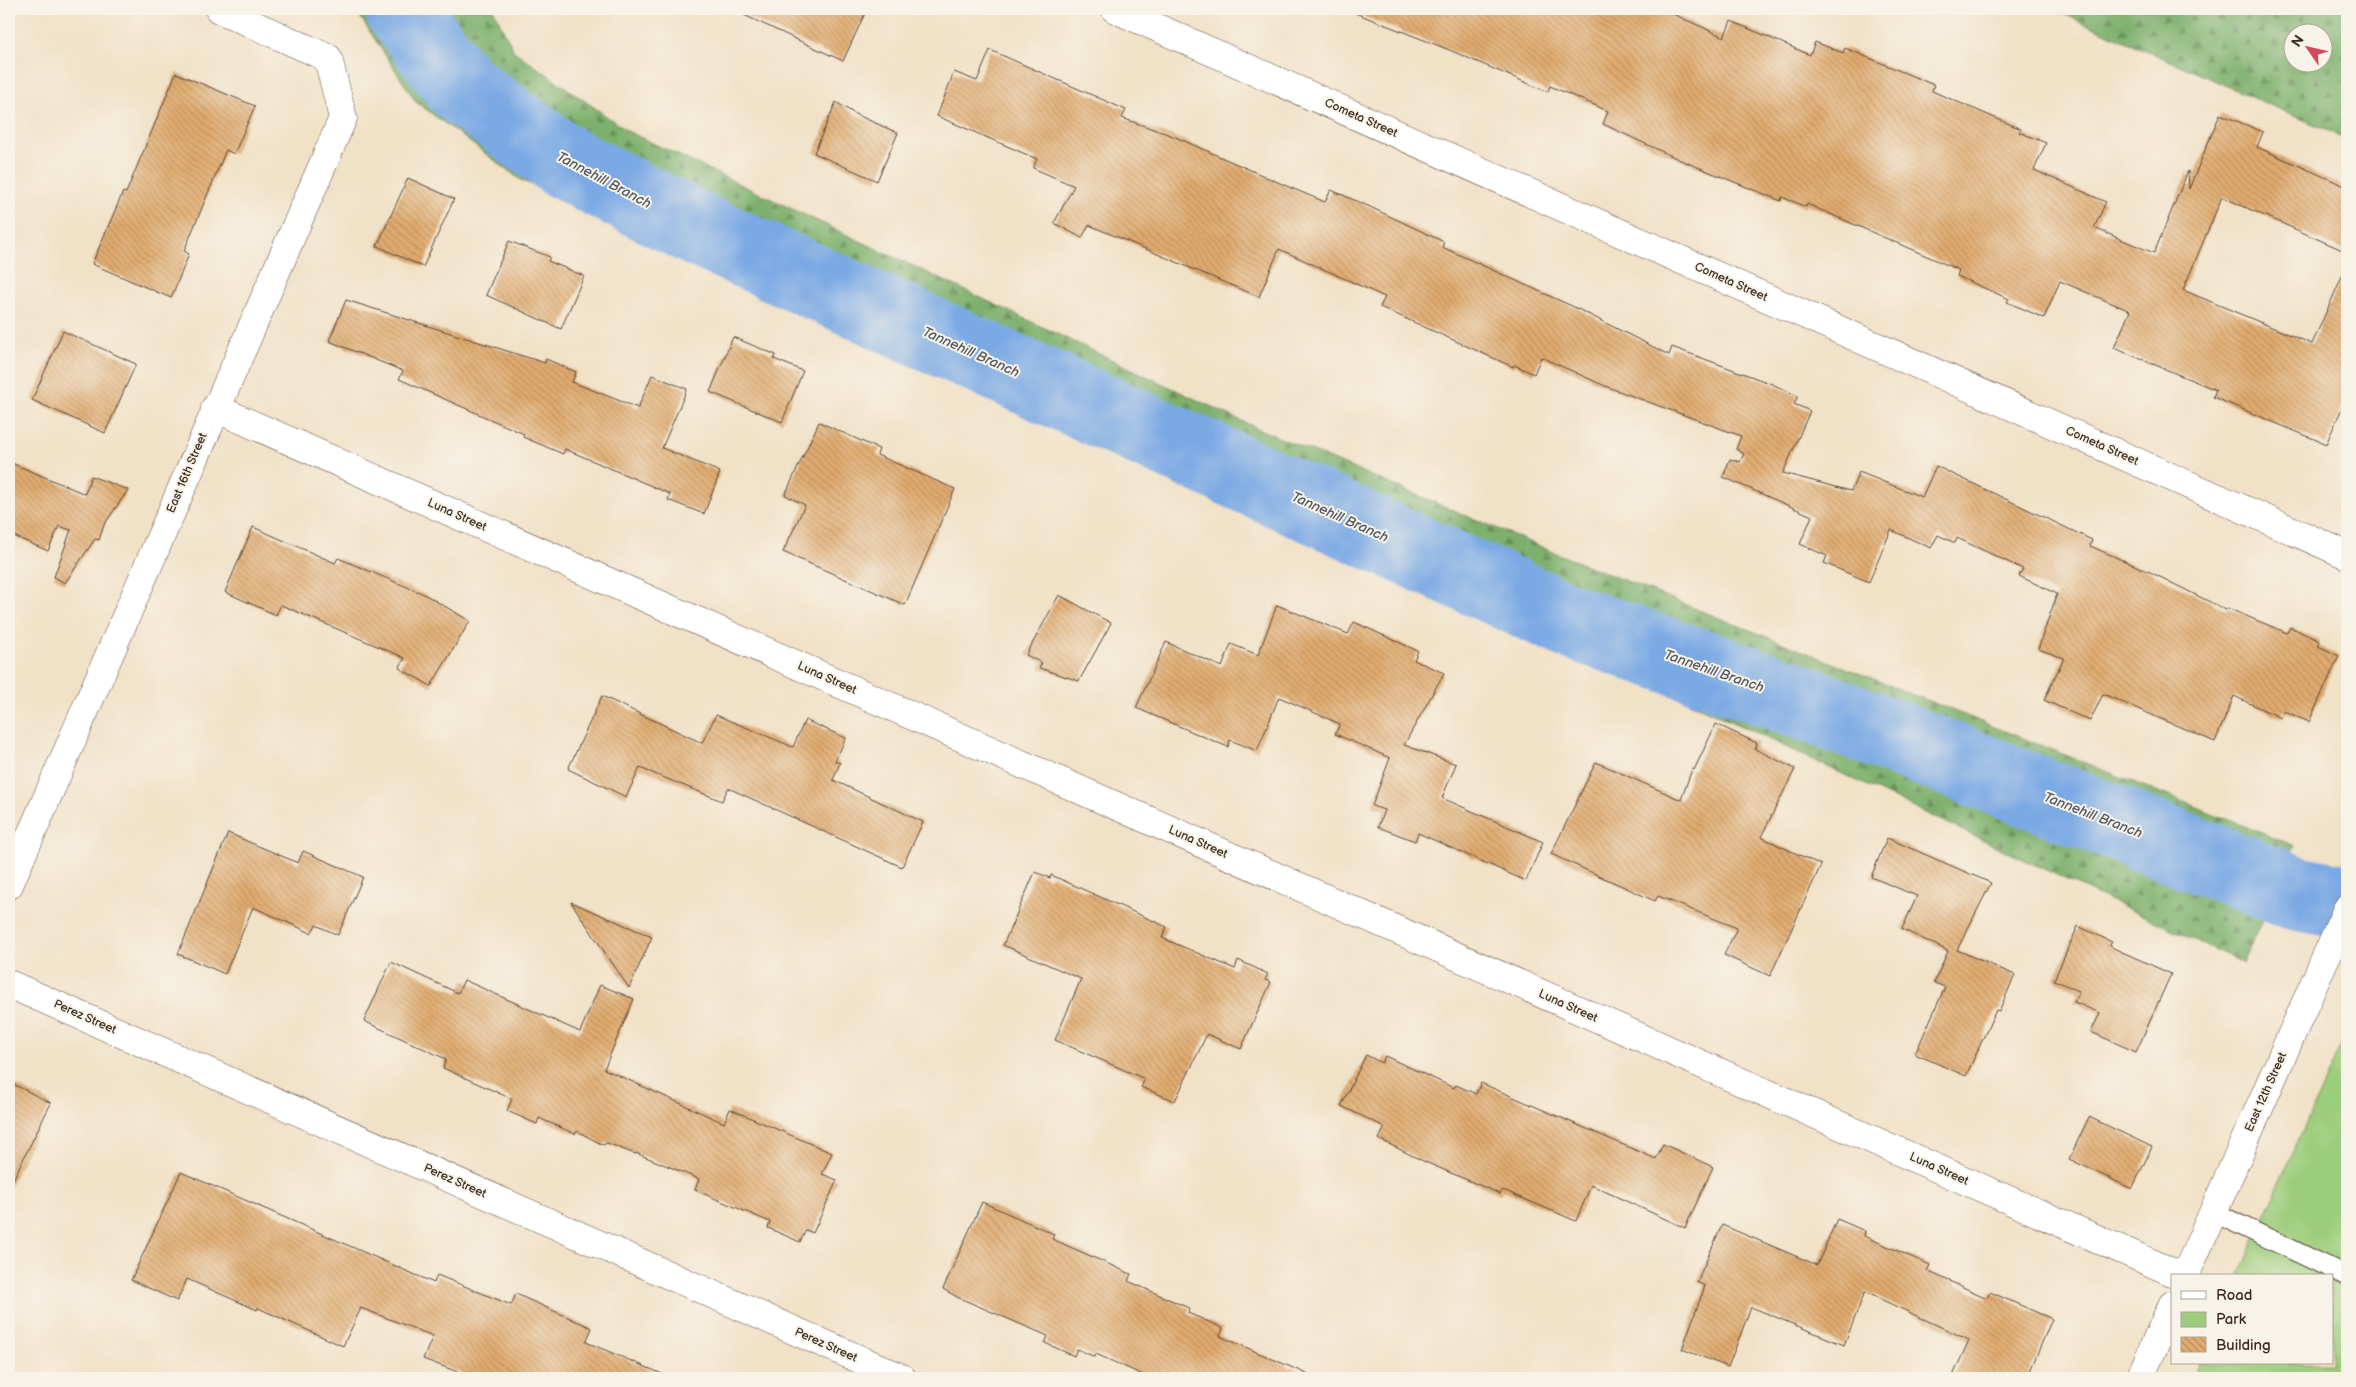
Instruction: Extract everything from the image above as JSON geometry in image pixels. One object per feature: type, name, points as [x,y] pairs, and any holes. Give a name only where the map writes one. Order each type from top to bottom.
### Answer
[{"type":"street","name":"East 16th Street","points":[[9,885],[215,408],[343,118],[328,58],[219,9]]},
{"type":"street","name":"Cometa Street","points":[[1116,9],[2347,555]]},
{"type":"street","name":"Luna Street","points":[[215,408],[2175,1274]]},
{"type":"street","name":"East 12th Street","points":[[2186,1274],[2347,909]]},
{"type":"street","name":"Perez Street","points":[[9,984],[902,1378]]},
{"type":"street","points":[[2140,1378],[2171,1307]]},
{"type":"lane","points":[[2213,1212],[2347,1276]]},
{"type":"green space","points":[[355,9],[493,9],[514,51],[629,132],[1261,430],[1568,558],[2295,846],[2243,963],[1709,711],[521,180],[416,102]]},
{"type":"green space","points":[[2052,9],[2347,9],[2347,139]]},
{"type":"green space","points":[[2347,1032],[2347,1378],[2192,1378],[2199,1364],[2334,1364],[2334,1274],[2239,1274]]},
{"type":"building","points":[[731,9],[867,9],[843,61]]},
{"type":"building","points":[[1351,9],[1662,9],[1724,37],[1731,21],[1810,55],[1815,42],[1843,53],[1845,48],[1934,85],[1932,91],[2021,129],[2019,132],[2046,143],[2034,170],[2106,202],[2094,228],[2154,253],[2188,171],[2189,189],[2220,114],[2263,132],[2257,147],[2347,187],[2347,252],[2222,197],[2183,290],[2312,344],[2347,265],[2347,397],[2326,444],[2213,397],[2216,390],[2114,348],[2130,311],[2060,281],[2044,318],[2007,302],[2009,299],[1957,276],[1959,270],[1807,204],[1806,207],[1782,197],[1781,201],[1678,159],[1603,124],[1608,111],[1550,86],[1548,92],[1447,49],[1350,11]]},
{"type":"building","points":[[990,50],[1126,110],[1122,118],[1173,136],[1325,202],[1331,190],[1366,205],[1444,242],[1442,247],[1574,307],[1669,355],[1672,347],[1772,384],[1798,396],[1794,404],[1810,411],[1783,473],[1851,491],[1859,472],[1922,497],[1936,466],[2092,540],[2090,546],[2150,572],[2226,610],[2227,608],[2287,633],[2290,627],[2320,641],[2318,646],[2339,656],[2309,722],[2284,711],[2281,718],[2234,696],[2215,742],[2103,694],[2090,721],[2044,700],[2064,658],[2038,649],[2057,594],[2019,576],[2023,569],[1957,538],[1955,543],[1938,535],[1931,548],[1891,530],[1869,582],[1824,563],[1827,556],[1800,544],[1812,516],[1723,477],[1730,459],[1740,462],[1744,454],[1736,449],[1741,436],[1605,386],[1541,357],[1534,374],[1514,365],[1513,367],[1380,307],[1385,297],[1279,249],[1259,297],[1089,225],[1082,238],[1054,223],[1074,186],[1033,168],[1037,159],[937,116],[954,72],[977,81]]},
{"type":"building","points":[[176,73],[255,106],[234,154],[226,150],[184,251],[189,254],[171,298],[92,264],[123,192],[126,193]]},
{"type":"building","points":[[836,102],[855,114],[898,133],[877,181],[814,153]]},
{"type":"building","points":[[408,178],[454,199],[423,267],[377,246]]},
{"type":"building","points":[[509,241],[550,257],[548,261],[584,276],[561,329],[486,295]]},
{"type":"building","points":[[346,300],[545,363],[546,359],[576,372],[572,382],[638,408],[652,375],[687,389],[662,448],[720,472],[704,514],[668,500],[670,494],[565,449],[563,454],[523,437],[524,434],[399,379],[403,371],[329,341]]},
{"type":"building","points":[[63,331],[136,364],[105,433],[32,400]]},
{"type":"building","points":[[733,337],[776,355],[774,359],[803,371],[782,422],[710,392]]},
{"type":"building","points":[[819,422],[879,449],[877,455],[955,489],[905,605],[783,552],[805,505],[785,495]]},
{"type":"building","points":[[9,462],[85,494],[91,476],[128,490],[104,525],[99,540],[95,539],[65,583],[54,577],[71,530],[59,526],[48,551],[9,534]]},
{"type":"building","points":[[253,527],[335,563],[338,558],[424,594],[470,621],[431,686],[399,668],[405,658],[281,605],[276,615],[225,592]]},
{"type":"building","points":[[1059,595],[1111,623],[1079,681],[1039,668],[1042,663],[1026,655]]},
{"type":"building","points":[[1277,605],[1348,634],[1354,622],[1418,651],[1414,660],[1444,673],[1404,745],[1456,764],[1442,798],[1543,842],[1526,881],[1418,833],[1415,841],[1378,827],[1384,810],[1372,806],[1390,758],[1335,734],[1340,724],[1279,697],[1257,751],[1230,740],[1228,747],[1136,708],[1166,642],[1222,667],[1231,644],[1258,655]]},
{"type":"building","points":[[602,696],[702,743],[716,715],[793,747],[805,720],[846,738],[835,761],[840,763],[833,780],[923,822],[902,867],[728,788],[722,801],[640,768],[626,797],[568,769]]},
{"type":"building","points":[[1716,724],[1757,743],[1755,749],[1795,769],[1761,837],[1821,865],[1770,976],[1724,955],[1737,928],[1658,896],[1655,901],[1551,854],[1596,762],[1681,800],[1692,769],[1694,770]]},
{"type":"building","points":[[228,833],[298,863],[303,851],[363,877],[338,935],[316,925],[311,933],[253,907],[225,974],[178,954]]},
{"type":"building","points":[[1887,838],[1991,883],[1957,950],[2015,975],[1999,1011],[1996,1010],[1966,1076],[1915,1054],[1945,987],[1934,983],[1948,951],[1902,929],[1917,896],[1871,877]]},
{"type":"building","points":[[1035,872],[1050,878],[1051,875],[1167,927],[1162,938],[1235,969],[1238,960],[1268,974],[1265,980],[1271,982],[1241,1049],[1207,1034],[1175,1101],[1141,1087],[1145,1079],[1055,1040],[1081,979],[1003,945]]},
{"type":"building","points":[[571,902],[652,937],[629,988]]},
{"type":"building","points":[[2078,926],[2112,942],[2109,946],[2171,974],[2136,1052],[2091,1032],[2100,1013],[2074,1002],[2079,991],[2054,980]]},
{"type":"building","points":[[391,962],[458,993],[464,980],[580,1032],[600,985],[634,999],[604,1069],[724,1123],[730,1109],[832,1153],[822,1174],[837,1180],[813,1233],[806,1230],[800,1242],[768,1228],[770,1222],[695,1190],[699,1179],[636,1153],[607,1143],[603,1145],[577,1131],[575,1134],[539,1118],[537,1124],[507,1111],[512,1099],[443,1068],[446,1059],[364,1021]]},
{"type":"building","points":[[1366,1055],[1382,1063],[1385,1056],[1454,1088],[1456,1085],[1476,1094],[1481,1083],[1656,1159],[1663,1144],[1713,1167],[1685,1228],[1591,1185],[1576,1221],[1503,1190],[1500,1194],[1423,1161],[1379,1139],[1385,1127],[1341,1106]]},
{"type":"building","points":[[9,1082],[51,1103],[9,1188]]},
{"type":"building","points":[[2089,1117],[2152,1147],[2132,1189],[2069,1159]]},
{"type":"building","points":[[181,1172],[434,1283],[437,1275],[511,1305],[516,1294],[592,1328],[586,1342],[672,1378],[474,1378],[423,1359],[433,1336],[361,1308],[343,1346],[187,1279],[177,1301],[131,1280]]},
{"type":"building","points":[[982,1202],[1054,1234],[1052,1239],[1131,1274],[1128,1281],[1189,1308],[1188,1313],[1223,1328],[1220,1336],[1316,1378],[1150,1378],[1096,1354],[1095,1357],[1077,1349],[1074,1356],[1045,1343],[1048,1336],[957,1297],[943,1289]]},
{"type":"building","points":[[1837,1219],[1865,1231],[1864,1236],[1930,1265],[1927,1271],[1987,1298],[1990,1292],[2052,1319],[2027,1378],[1952,1378],[1969,1340],[1865,1292],[1844,1345],[1751,1307],[1728,1367],[1682,1349],[1705,1286],[1697,1282],[1722,1225],[1817,1265]]},
{"type":"waterway","name":"Tannehill Branch","points":[[402,9],[460,86],[564,162],[699,230],[1572,622],[1795,699],[2296,893],[2347,902]]}]
